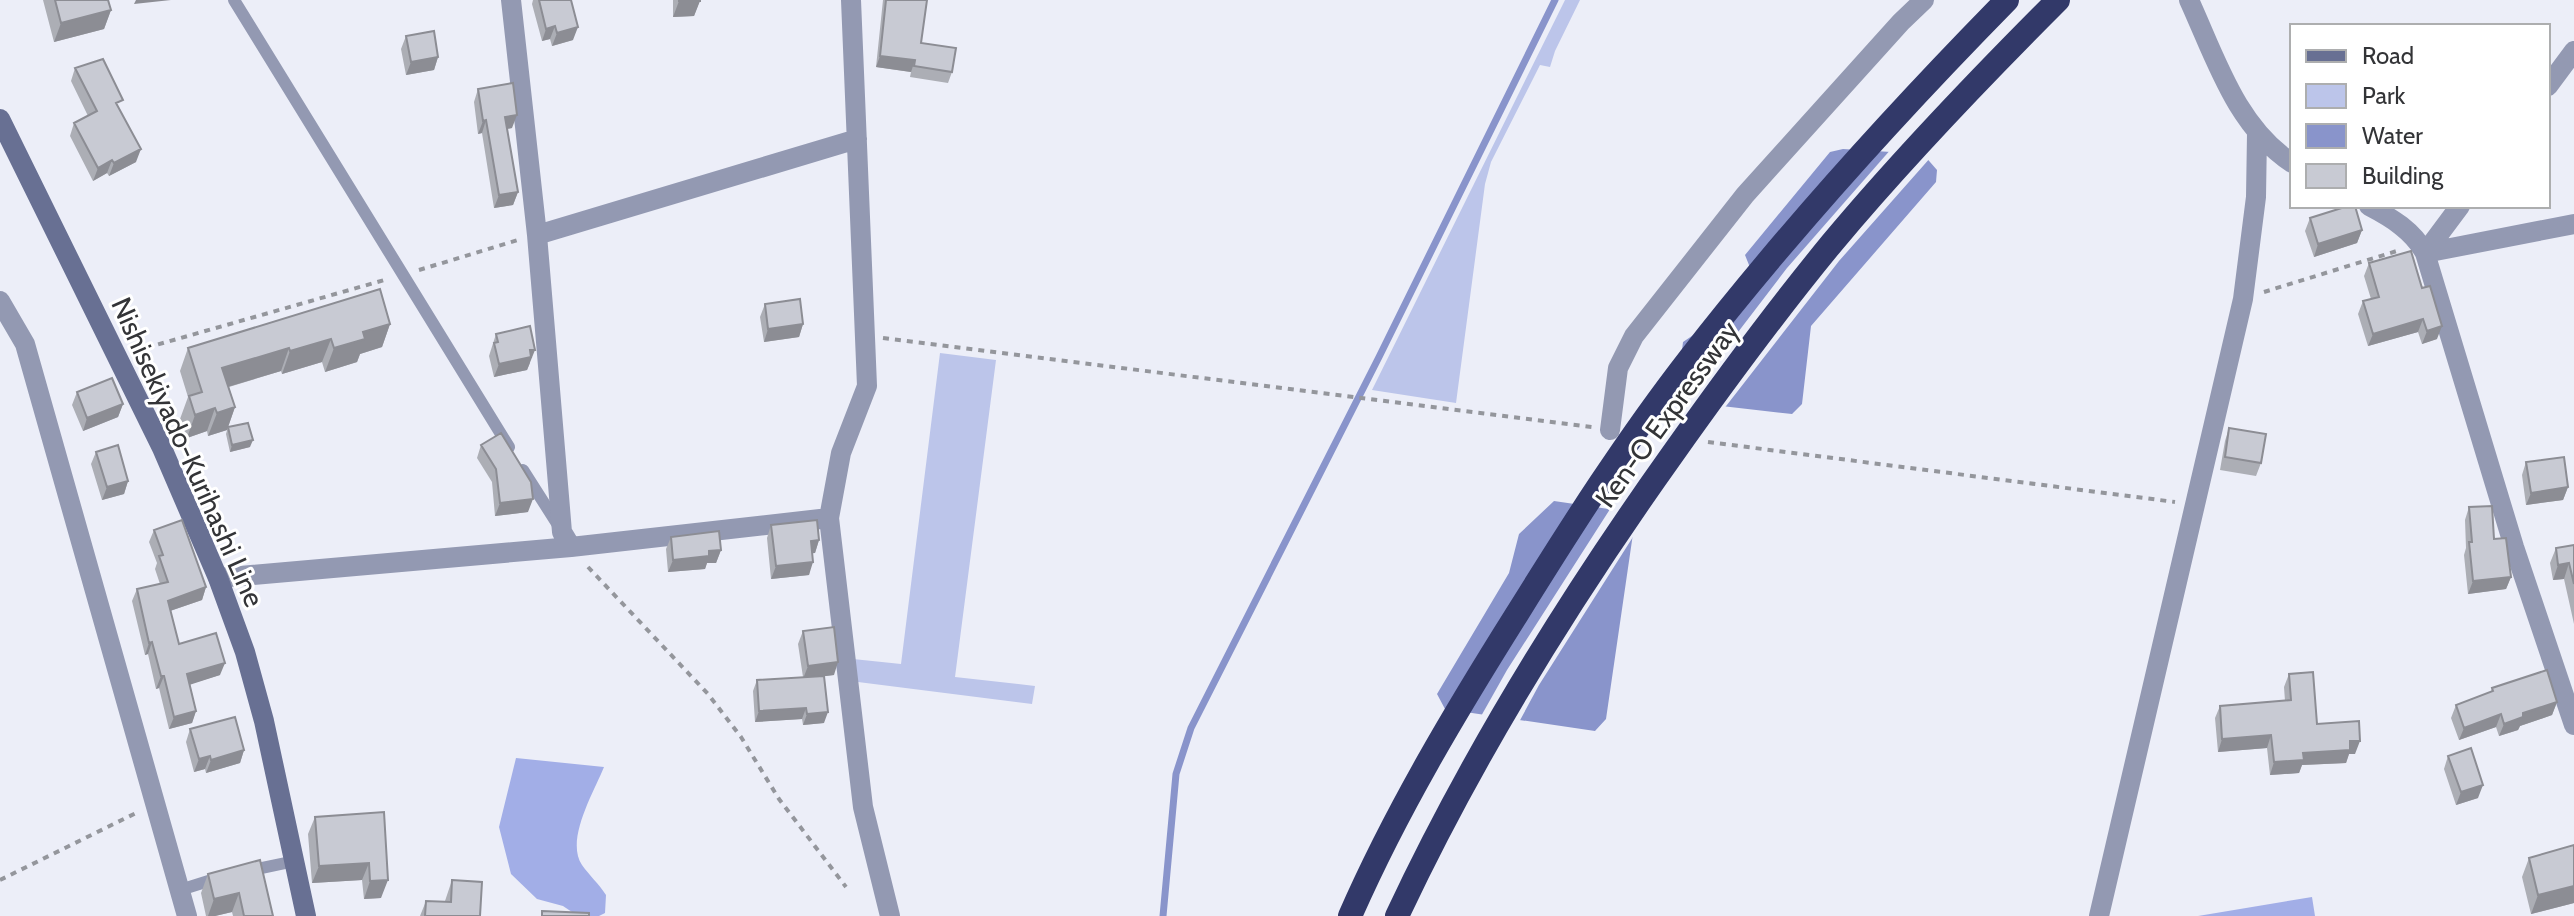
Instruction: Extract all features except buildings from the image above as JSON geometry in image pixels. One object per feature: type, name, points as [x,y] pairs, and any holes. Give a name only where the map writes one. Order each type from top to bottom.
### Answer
[{"type":"highway","name":"Ken-O Expressway","points":[[1350,916],[1370,869],[1472,685],[1572,526],[1689,359],[1824,196],[1918,90],[2007,0]]},
{"type":"highway","name":"Ken-O Expressway","points":[[1397,916],[1507,706],[1607,546],[1714,396],[1833,243],[1975,83],[2058,0]]},
{"type":"main road","name":"Nishisekiyado-Kurihashi Line","points":[[0,119],[162,448],[218,578],[245,652],[264,721],[306,916]]},
{"type":"street","points":[[511,0],[566,539]]},
{"type":"street","points":[[851,0],[867,386],[841,453],[829,518],[863,807],[890,916]]},
{"type":"street","points":[[1610,430],[1618,368],[1634,336],[1745,195],[1924,0]]},
{"type":"street","points":[[2189,0],[2243,117],[2257,134],[2290,162]]},
{"type":"street","points":[[2550,83],[2574,51]]},
{"type":"street","points":[[2099,916],[2243,299],[2256,197],[2257,134]]},
{"type":"street","points":[[537,235],[857,139]]},
{"type":"street","points":[[2372,208],[2403,227],[2417,239],[2425,253],[2514,547],[2574,725]]},
{"type":"street","points":[[2425,253],[2459,208]]},
{"type":"street","points":[[2425,253],[2574,224]]},
{"type":"street","points":[[0,301],[25,344],[187,916]]},
{"type":"street","points":[[218,578],[566,539],[829,518]]},
{"type":"lane","points":[[234,0],[566,539]]},
{"type":"lane","points":[[180,890],[232,874],[295,861]]},
{"type":"path","points":[[117,356],[537,235]]},
{"type":"path","points":[[2243,299],[2411,247],[2425,253]]},
{"type":"path","points":[[864,336],[1610,430]]},
{"type":"path","points":[[1705,442],[2194,505]]},
{"type":"path","points":[[566,539],[604,586],[708,694],[741,737],[779,799],[846,887]]},
{"type":"path","points":[[0,880],[156,803]]},
{"type":"green space","points":[[1565,0],[1580,0],[1550,67],[1540,65],[1491,162],[1485,184],[1456,403],[1372,390]]},
{"type":"green space","points":[[940,353],[996,360],[955,677],[1035,686],[1032,704],[858,682],[853,659],[901,664]]},
{"type":"shaded area","points":[[516,758],[604,767],[583,816],[577,843],[582,865],[606,895],[605,913],[578,916],[563,906],[537,899],[511,874],[499,827]]},
{"type":"shaded area","points":[[2312,897],[2315,916],[2198,916]]},
{"type":"water","points":[[1843,149],[1923,154],[1937,170],[1936,182],[1811,326],[1802,404],[1792,414],[1687,402],[1677,391],[1683,342],[1726,313],[1751,270],[1745,255],[1830,152]]},
{"type":"water","points":[[1554,501],[1636,513],[1606,719],[1595,731],[1445,709],[1437,694],[1509,573],[1519,534]]},
{"type":"pier","points":[[1892,148],[1923,150],[1931,157],[1839,261],[1723,410],[1683,404],[1787,268]]},
{"type":"pier","points":[[1612,506],[1638,510],[1638,529],[1539,685],[1518,724],[1480,718],[1507,670]]},
{"type":"waterway","points":[[1163,916],[1176,774],[1191,728],[1555,0]]}]
